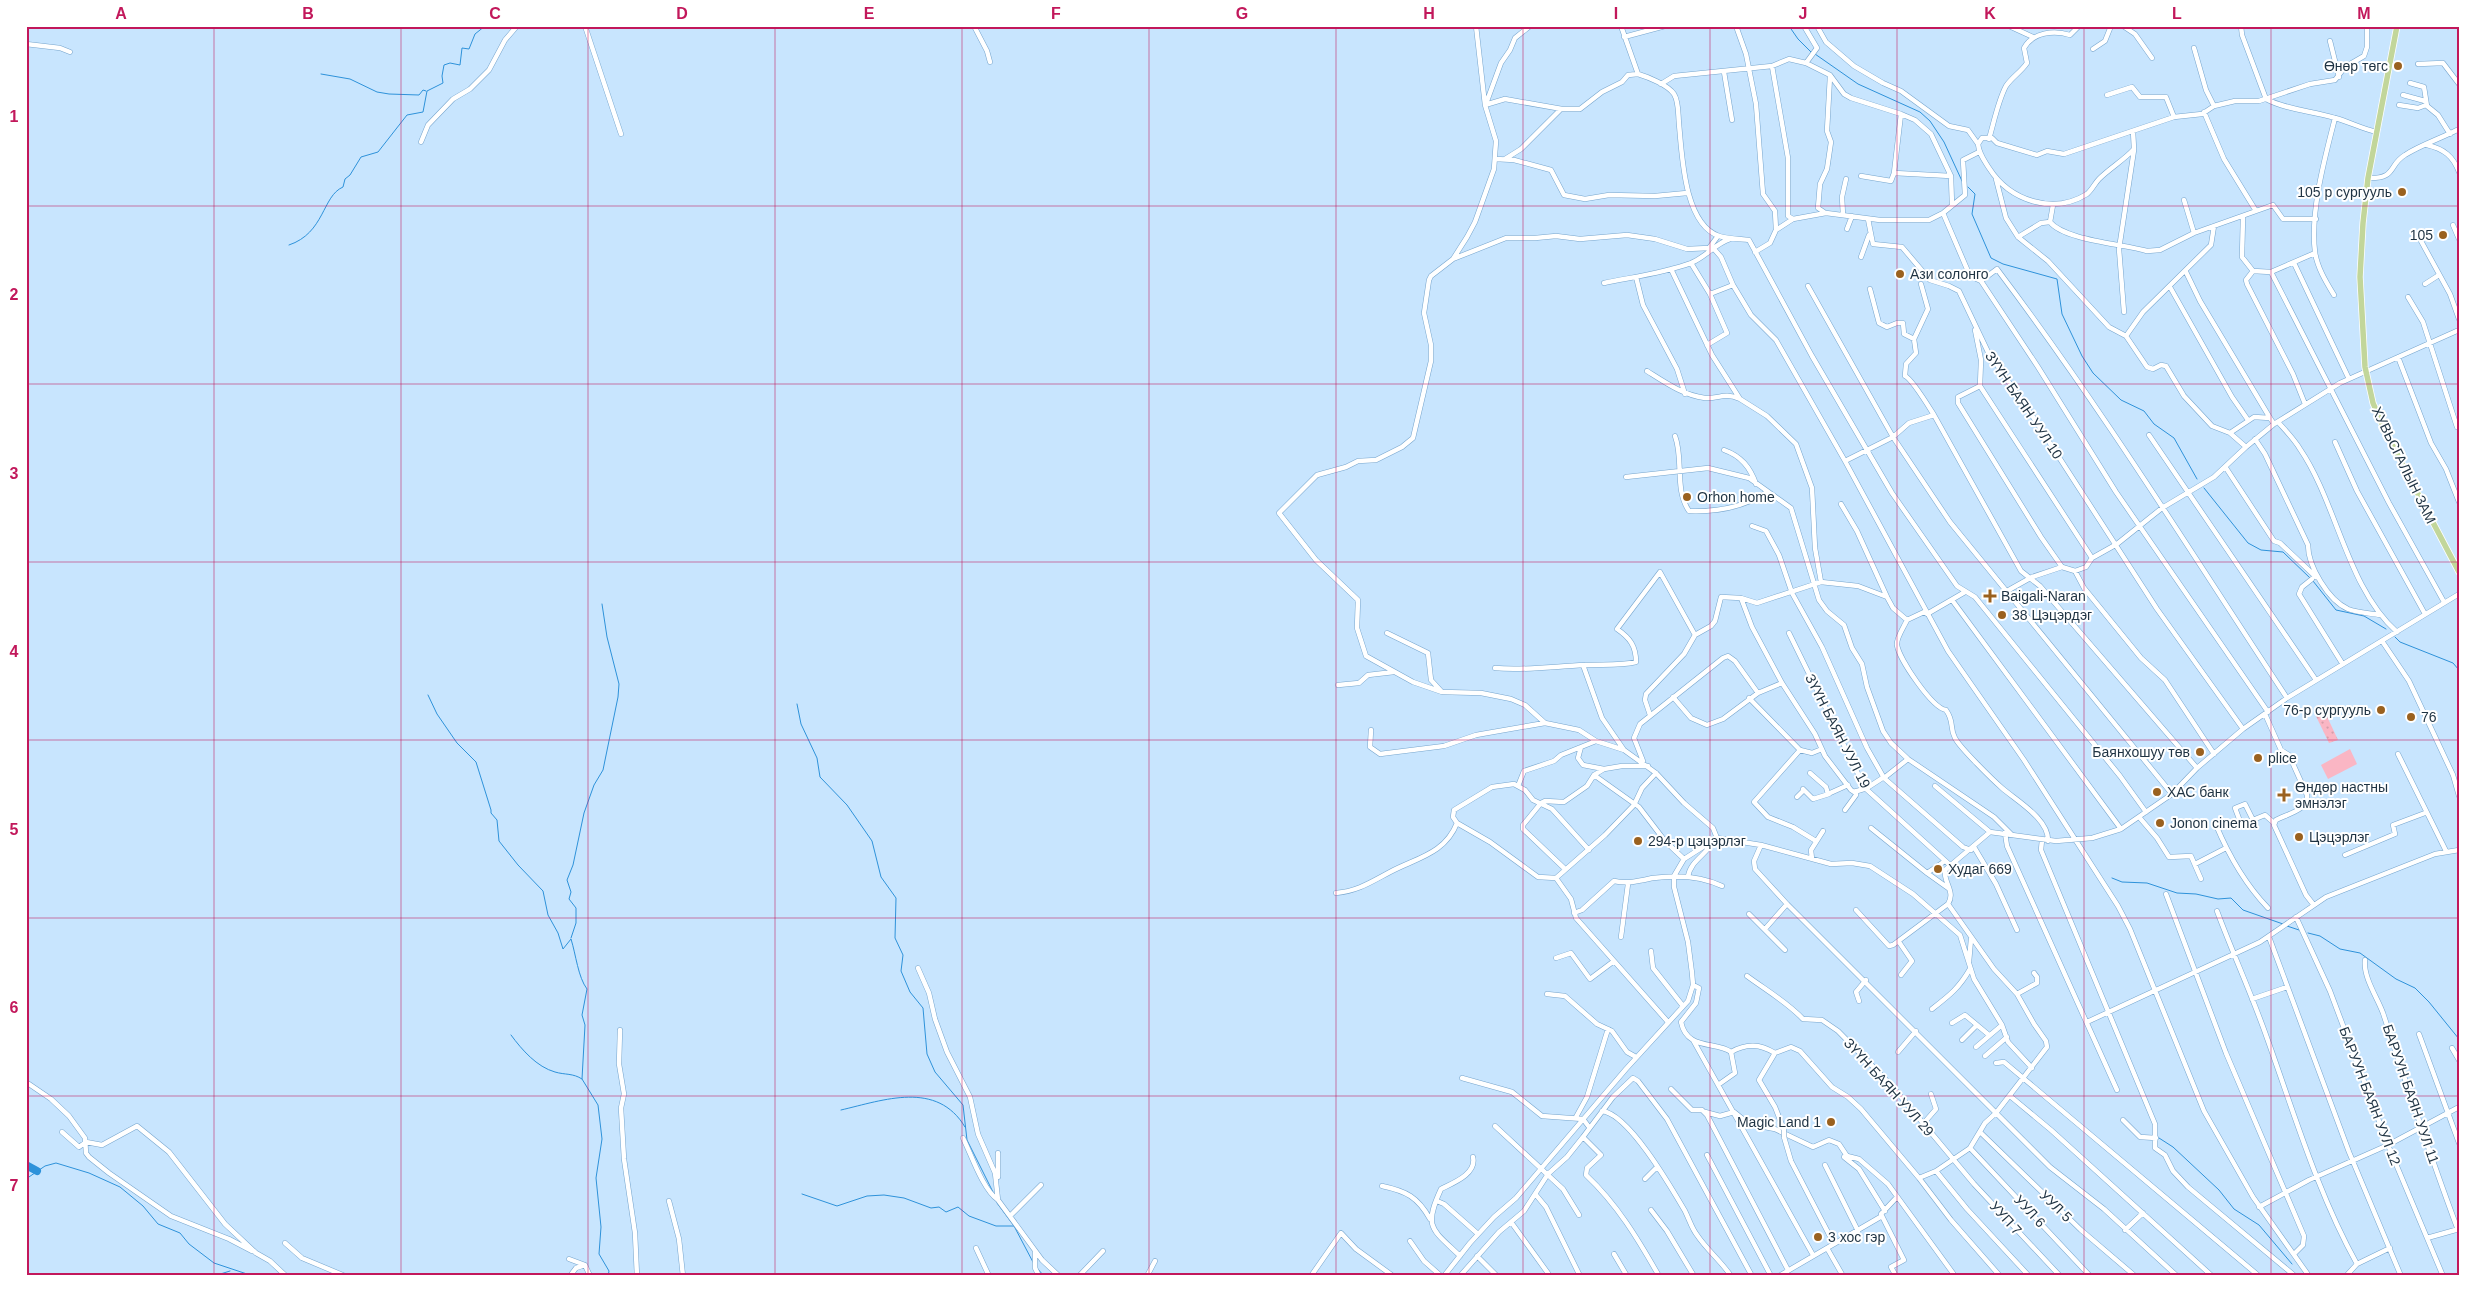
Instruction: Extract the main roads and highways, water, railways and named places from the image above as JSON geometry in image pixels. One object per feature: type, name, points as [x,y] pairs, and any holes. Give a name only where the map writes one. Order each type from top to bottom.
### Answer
[{"type":"main road","name":"ХУВЬСГАЛЫН ЗАМ","points":[[2397,26],[2368,178],[2360,261],[2366,371],[2373,403],[2385,431],[2459,572]]},
{"type":"waterway","points":[[289,245],[310,232],[331,198],[343,187],[345,179],[350,175],[361,157],[378,152],[407,115],[423,112],[427,91],[443,83],[444,65],[450,63],[460,65],[462,48],[469,49],[475,34],[485,26]]},
{"type":"waterway","points":[[1789,26],[1798,39],[1811,52]]},
{"type":"waterway","points":[[1815,54],[1858,84],[1920,112],[1930,121],[1944,142],[1962,181]]},
{"type":"waterway","points":[[321,74],[350,79],[377,92],[389,94],[419,95],[423,90],[426,91]]},
{"type":"waterway","points":[[1968,187],[1975,194],[1972,214],[1991,258],[2003,264],[2057,279],[2062,314],[2082,356],[2093,373],[2121,400],[2144,411],[2154,424],[2174,438],[2197,479]]},
{"type":"waterway","points":[[2204,488],[2248,543],[2261,550],[2283,552],[2310,578]]},
{"type":"waterway","points":[[2313,581],[2336,610],[2364,616],[2386,629]]},
{"type":"waterway","points":[[571,938],[576,923],[576,908],[569,899],[571,892],[567,880],[573,865],[584,813],[594,785],[603,770],[618,697],[619,684],[607,637],[602,604]]},
{"type":"waterway","points":[[2395,637],[2400,642],[2453,663],[2459,670]]},
{"type":"waterway","points":[[428,695],[437,714],[457,743],[476,762],[491,813],[497,820],[499,841],[518,865],[543,891],[548,915],[558,933],[563,949],[571,939],[579,972],[587,989],[582,1015],[585,1025],[582,1079],[598,1105],[602,1139],[596,1178],[601,1227],[599,1254],[609,1271],[608,1276]]},
{"type":"waterway","points":[[797,704],[801,724],[817,758],[820,777],[847,805],[872,841],[881,877],[896,898],[895,938],[903,955],[901,971],[910,992],[923,1008],[927,1054],[935,1072],[963,1105],[967,1140],[993,1192]]},
{"type":"waterway","points":[[2112,878],[2122,882],[2147,883],[2177,893],[2196,894],[2218,899],[2231,898],[2243,910],[2283,924]]},
{"type":"waterway","points":[[2287,926],[2299,930]]},
{"type":"waterway","points":[[2308,933],[2320,936],[2340,949],[2360,953],[2396,979],[2415,988],[2459,1039]]},
{"type":"waterway","points":[[511,1035],[525,1052],[548,1070],[582,1079]]},
{"type":"waterway","points":[[841,1110],[892,1099],[925,1098],[940,1103],[953,1112],[965,1127]]},
{"type":"waterway","points":[[2159,1138],[2173,1147],[2219,1190],[2234,1209],[2259,1225],[2292,1264]]},
{"type":"waterway","points":[[26,1179],[45,1166],[56,1163],[89,1173],[120,1187],[143,1206],[158,1224],[180,1233],[189,1244],[214,1263],[253,1276]]},
{"type":"waterway","points":[[26,1165],[37,1171]]},
{"type":"waterway","points":[[802,1194],[837,1206],[867,1196],[884,1195],[904,1198],[931,1208],[939,1207],[946,1212],[958,1207],[969,1216],[996,1226],[1014,1226]]},
{"type":"waterway","points":[[997,1203],[1014,1226],[1034,1264]]},
{"type":"waterway","points":[[1036,1267],[1044,1276]]},
{"type":"waterway","points":[[214,1276],[230,1271]]},
{"type":"place","name":"Өнөр төгс","points":[[2398,66]]},
{"type":"place","name":"105 р сургууль","points":[[2402,192]]},
{"type":"place","name":"105","points":[[2443,235]]},
{"type":"place","name":"Ази солонго","points":[[1900,274]]},
{"type":"place","name":"Orhon home","points":[[1687,497]]},
{"type":"place","name":"Baigali-Naran","points":[[1990,596]]},
{"type":"place","name":"38 Цэцэрдэг","points":[[2002,615]]},
{"type":"place","name":"76-р сургууль","points":[[2381,710]]},
{"type":"place","name":"76","points":[[2411,717]]},
{"type":"place","name":"Баянхошуу төв","points":[[2200,752]]},
{"type":"place","name":"plice","points":[[2258,758]]},
{"type":"place","name":"ХАС банк","points":[[2157,792]]},
{"type":"place","name":"Өндөр настны эмнэлэг","points":[[2284,795]]},
{"type":"place","name":"Jonon cinema","points":[[2160,823]]},
{"type":"place","name":"Цэцэрлэг","points":[[2299,837]]},
{"type":"place","name":"294-р цэцэрлэг","points":[[1638,841]]},
{"type":"place","name":"Худаг 669","points":[[1938,869]]},
{"type":"place","name":"Magic Land 1","points":[[1831,1122]]},
{"type":"place","name":"3 хос гэр","points":[[1818,1237]]}]
